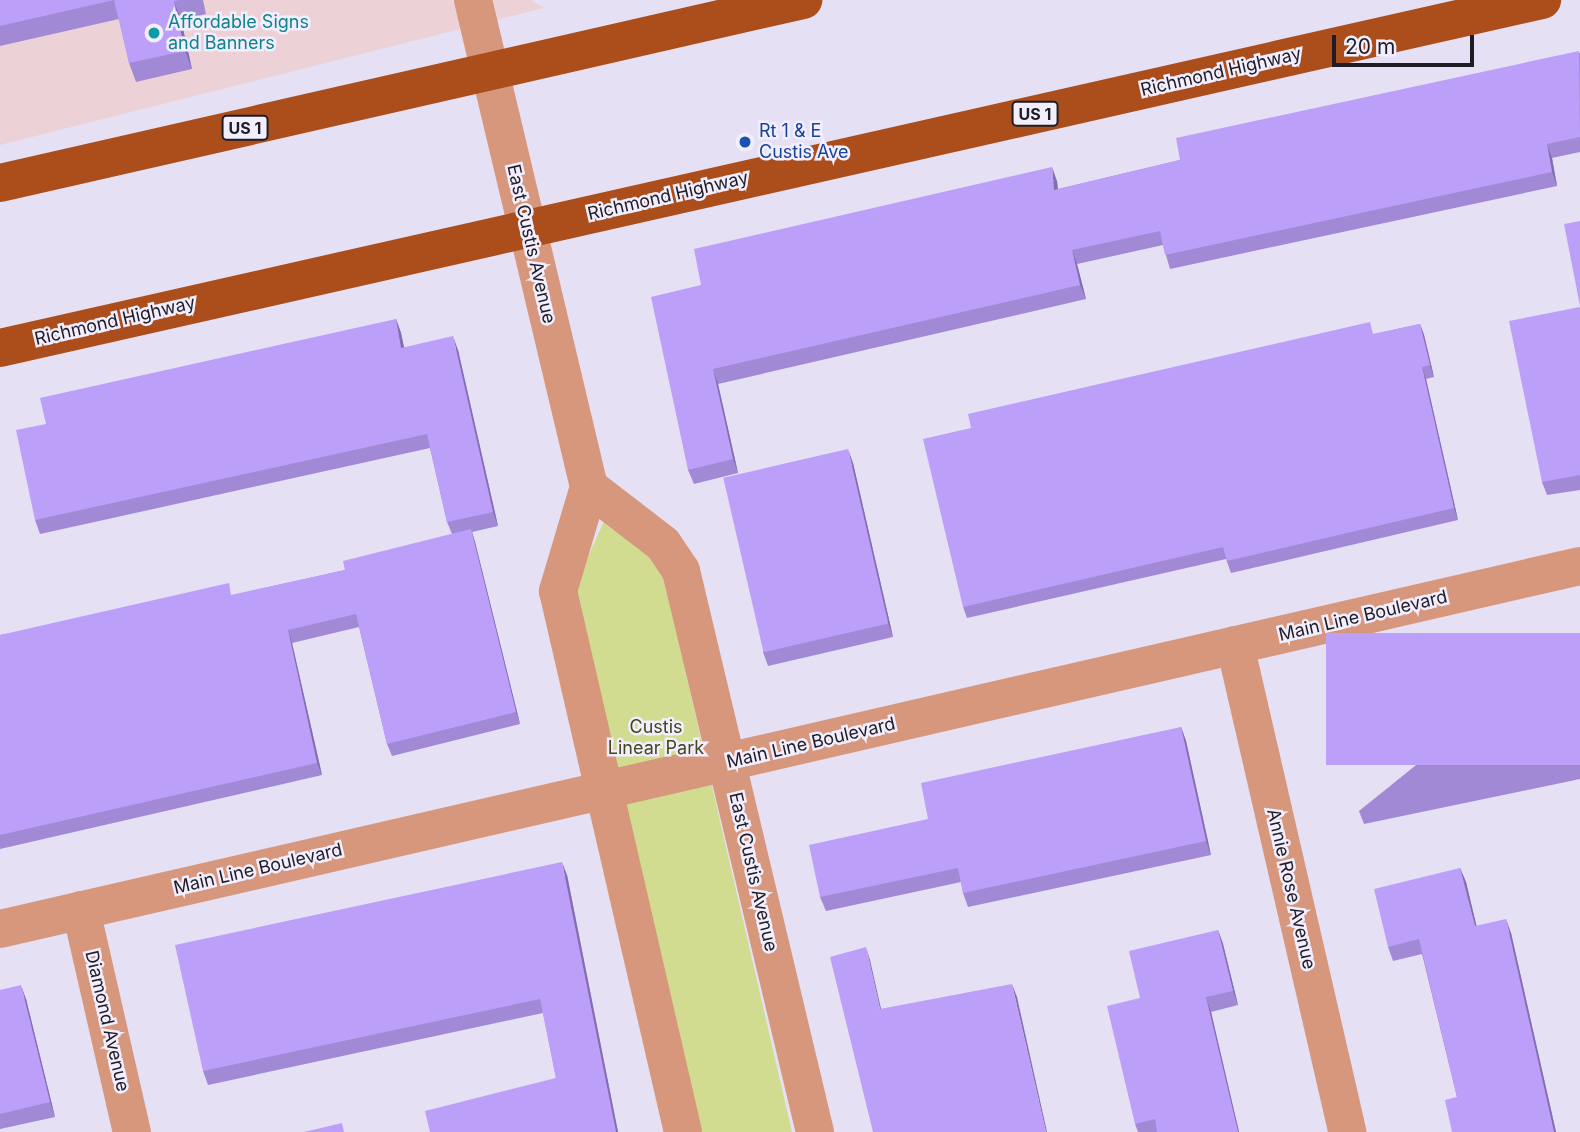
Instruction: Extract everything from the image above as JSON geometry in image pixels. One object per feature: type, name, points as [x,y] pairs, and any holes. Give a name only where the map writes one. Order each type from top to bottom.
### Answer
[{"type":"highway","name":"US 1","points":[[0,183],[490,74],[803,0]]},
{"type":"highway","name":"Richmond Highway","points":[[0,348],[1542,0]]},
{"type":"street","name":"East Custis Avenue","points":[[473,0],[589,487],[663,544],[681,571],[815,1132]]},
{"type":"street","points":[[589,487],[558,591],[683,1132]]},
{"type":"street","name":"Main Line Boulevard","points":[[0,929],[1580,566]]},
{"type":"street","name":"Annie Rose Avenue","points":[[1235,645],[1347,1132]]},
{"type":"street","name":"Diamond Avenue","points":[[81,910],[132,1132]]},
{"type":"shaded area","points":[[0,0],[531,0],[544,8],[0,145]]},
{"type":"green space","name":"Custis Linear Park","points":[[605,519],[661,566],[792,1132],[702,1132],[575,585]]},
{"type":"building","points":[[0,0],[114,0],[0,26]]},
{"type":"building","points":[[114,0],[180,0],[174,1],[185,51],[129,63]]},
{"type":"building","points":[[1579,51],[1580,137],[1547,144],[1552,172],[1165,255],[1160,231],[1072,250],[1080,285],[713,369],[733,459],[688,470],[651,297],[701,285],[694,249],[1052,167],[1054,190],[1180,160],[1176,138]]},
{"type":"building","points":[[1580,221],[1580,306],[1564,224]]},
{"type":"building","points":[[1580,307],[1580,475],[1542,482],[1509,321]]},
{"type":"building","points":[[396,319],[401,348],[453,336],[493,512],[447,522],[427,434],[35,520],[16,430],[46,424],[40,398]]},
{"type":"building","points":[[1370,322],[1373,334],[1420,324],[1430,365],[1422,367],[1454,508],[1227,561],[1223,547],[963,607],[923,439],[971,428],[968,414]]},
{"type":"building","points":[[848,449],[888,623],[764,652],[723,478]]},
{"type":"building","points":[[471,529],[516,712],[387,744],[356,614],[288,630],[317,763],[0,835],[0,635],[229,583],[231,595],[345,570],[343,561]]},
{"type":"building","points":[[1326,633],[1580,633],[1580,765],[1326,765]]},
{"type":"building","points":[[1181,727],[1206,841],[963,893],[958,868],[820,897],[809,845],[928,819],[921,783]]},
{"type":"building","points":[[562,862],[616,1132],[430,1132],[425,1111],[556,1078],[540,999],[203,1071],[175,945]]},
{"type":"building","points":[[1460,868],[1475,926],[1506,919],[1554,1132],[1452,1132],[1445,1100],[1457,1097],[1419,939],[1388,947],[1374,889]]},
{"type":"building","points":[[1218,930],[1233,991],[1206,997],[1238,1132],[1157,1132],[1155,1119],[1135,1124],[1107,1006],[1140,998],[1129,951]]},
{"type":"building","points":[[866,947],[880,1009],[1012,984],[1046,1132],[873,1132],[830,957]]},
{"type":"building","points":[[21,985],[50,1102],[0,1114],[0,990]]},
{"type":"building","points":[[342,1123],[344,1132],[304,1132]]},
{"type":"place","name":"Affordable Signs and Banners","points":[[154,33]]},
{"type":"place","name":"Rt 1 & E Custis Ave","points":[[745,142]]}]
